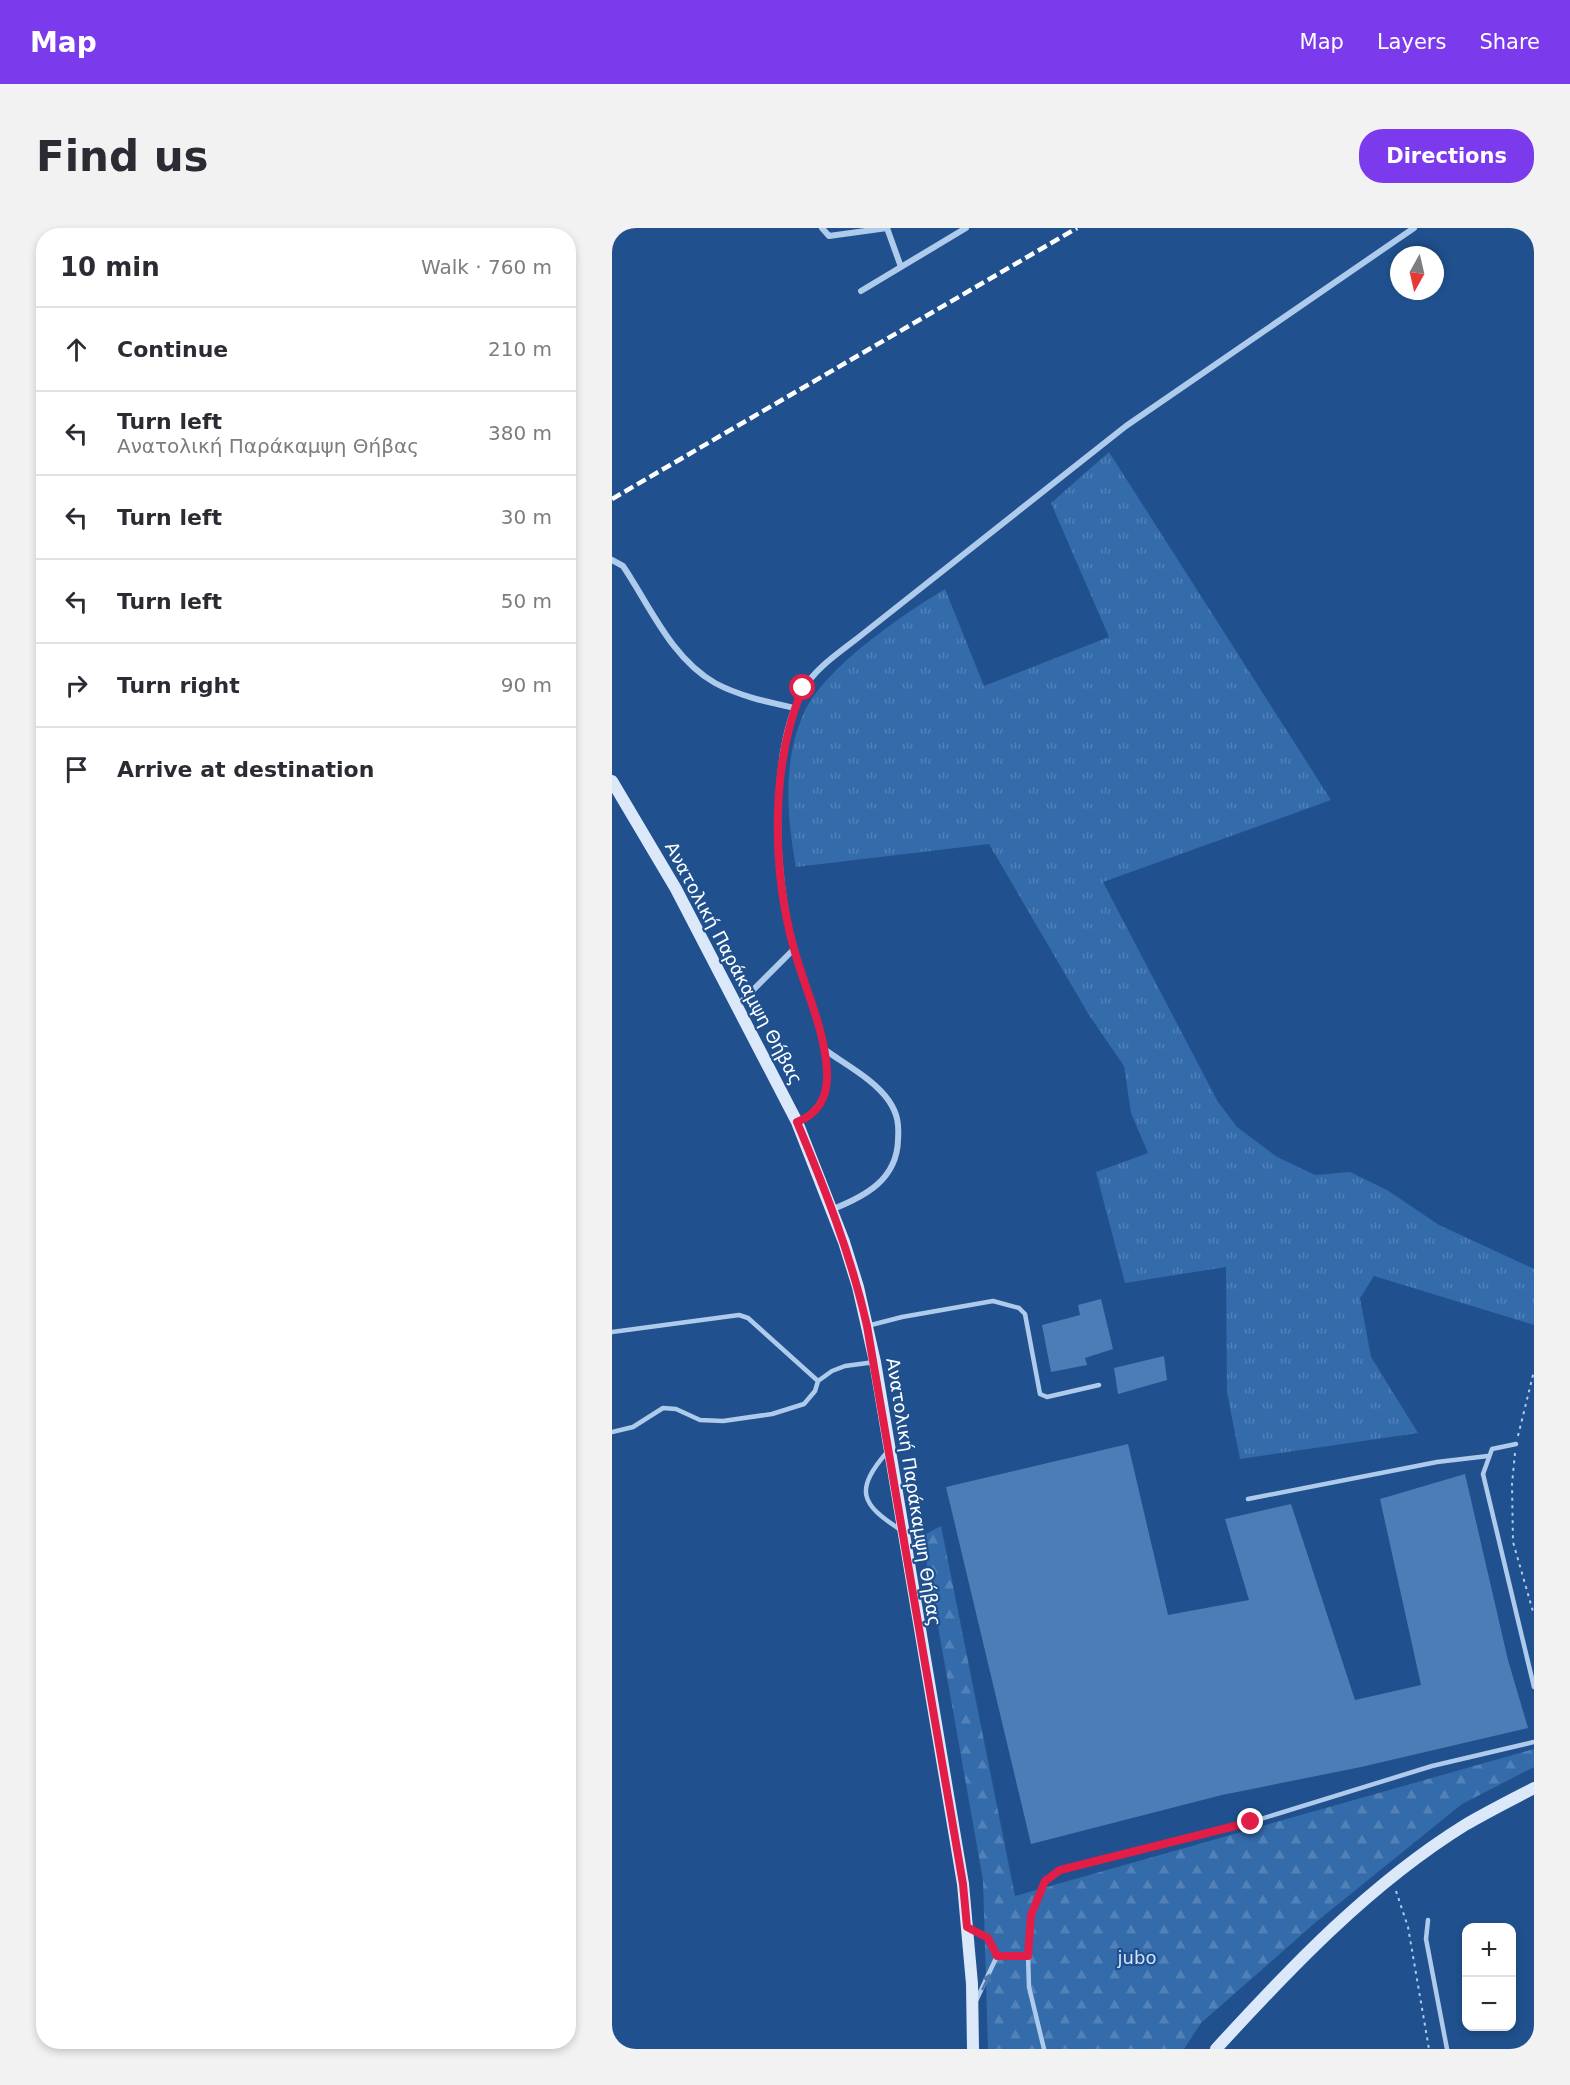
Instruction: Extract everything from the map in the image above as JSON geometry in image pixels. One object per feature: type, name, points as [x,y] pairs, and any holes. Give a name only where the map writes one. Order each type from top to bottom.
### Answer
[{"type":"main road","name":"Ανατολική Παράκαμψη Θήβας","points":[[612,782],[676,889],[797,1122],[833,1209],[858,1287],[874,1362],[963,1884],[973,2008],[973,2049]]},
{"type":"main road","points":[[1216,2049],[1305,1955],[1392,1878],[1465,1826],[1534,1788]]},
{"type":"street","points":[[822,228],[829,236],[887,228],[902,267]]},
{"type":"street","points":[[861,291],[966,228]]},
{"type":"street","points":[[797,1122],[812,1116],[821,1105],[826,1090],[827,1072],[824,1049],[784,908],[779,812],[783,757],[795,708],[803,688],[833,658],[1126,426],[1414,228]]},
{"type":"street","points":[[612,560],[623,566],[670,640],[683,657],[699,671],[715,683],[736,692],[795,708]]},
{"type":"street","points":[[737,1006],[794,949]]},
{"type":"street","points":[[824,1049],[888,1100],[899,1121],[898,1152],[886,1176],[872,1191],[833,1209]]},
{"type":"lane","points":[[867,1326],[902,1317],[993,1301],[1019,1308],[1025,1314],[1040,1394],[1047,1397],[1099,1386]]},
{"type":"lane","points":[[612,1332],[739,1315],[748,1318],[818,1381]]},
{"type":"lane","points":[[612,1432],[633,1427],[663,1408],[676,1409],[700,1420],[723,1421],[772,1414],[804,1404],[815,1391],[818,1381],[845,1366],[874,1362]]},
{"type":"lane","points":[[1516,1444],[1492,1449],[1483,1474],[1534,1687]]},
{"type":"lane","points":[[888,1451],[876,1465],[867,1484],[866,1500],[875,1513],[901,1530]]},
{"type":"lane","points":[[1248,1499],[1437,1462],[1488,1456]]},
{"type":"lane","points":[[1044,2049],[1029,1987],[1028,1956],[1031,1915],[1045,1881],[1060,1870],[1251,1822],[1432,1766],[1534,1742]]},
{"type":"lane","points":[[1428,1920],[1426,1939],[1447,2049]]},
{"type":"lane","points":[[967,1927],[988,1938],[997,1956]]},
{"type":"lane","points":[[997,1956],[1028,1956]]},
{"type":"lane","points":[[973,2008],[997,1956]]},
{"type":"path","points":[[1534,1371],[1516,1444],[1512,1484],[1513,1542],[1534,1615]]},
{"type":"path","points":[[1392,1878],[1408,1927],[1429,2049]]},
{"type":"green space","points":[[1109,452],[1331,800],[1103,882],[1218,1102],[1237,1127],[1277,1157],[1315,1175],[1350,1172],[1387,1190],[1439,1225],[1534,1269],[1534,1325],[1374,1276],[1360,1298],[1371,1357],[1418,1433],[1240,1459],[1227,1392],[1226,1267],[1125,1283],[1096,1172],[1148,1153],[1131,1113],[1124,1066],[1089,1015],[989,844],[796,867],[790,829],[788,790],[792,750],[797,731],[804,713],[828,678],[887,628],[945,589],[984,686],[1109,637],[1051,503]]},
{"type":"green space","name":"jubo","points":[[941,1526],[1015,1896],[1534,1749],[1534,1767],[1462,1804],[1316,1922],[1201,2023],[1184,2049],[988,2049],[983,1880],[922,1536]]},
{"type":"building","points":[[1101,1299],[1113,1349],[1085,1358],[1087,1365],[1051,1372],[1042,1325],[1080,1315],[1078,1305]]},
{"type":"building","points":[[1164,1356],[1167,1380],[1118,1394],[1114,1368]]},
{"type":"building","points":[[1128,1444],[1168,1615],[1249,1600],[1225,1519],[1291,1504],[1355,1700],[1421,1685],[1380,1499],[1465,1474],[1508,1660],[1528,1728],[1361,1767],[1222,1795],[1031,1844],[946,1487]]},
{"type":"railway","points":[[612,499],[1077,228]]},
{"type":"route","points":[[803,688],[795,708],[783,757],[779,812],[780,862],[784,908],[823,1044],[827,1072],[826,1090],[821,1105],[812,1116],[797,1122],[833,1209],[858,1287],[867,1326],[963,1884],[967,1927],[988,1938],[996,1949],[997,1956],[1028,1956],[1031,1915],[1045,1881],[1060,1870],[1251,1822]]}]
